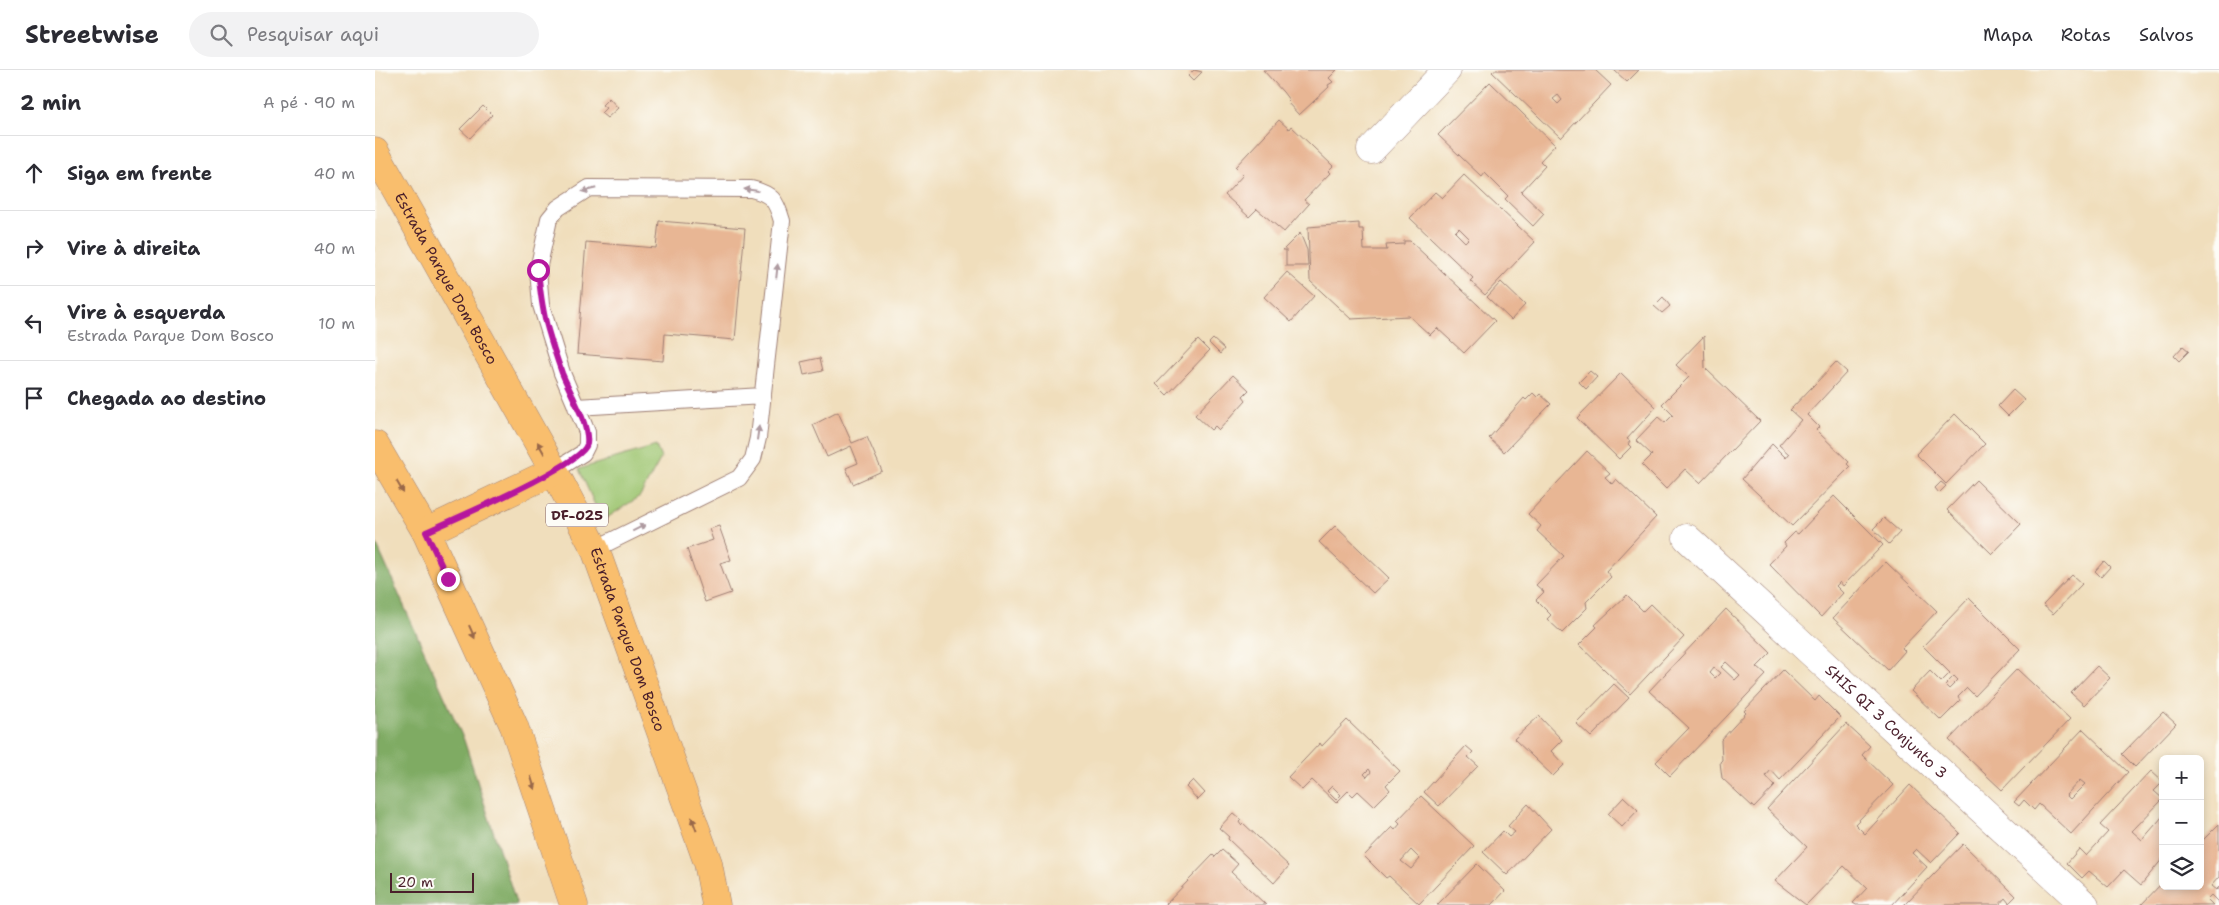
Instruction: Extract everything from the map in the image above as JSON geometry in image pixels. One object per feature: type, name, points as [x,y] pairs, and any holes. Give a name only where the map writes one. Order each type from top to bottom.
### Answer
[{"type":"main road","name":"Estrada Parque Dom Bosco","points":[[375,152],[554,471],[595,549],[708,863],[716,905]]},
{"type":"main road","points":[[375,445],[426,532],[514,726],[573,905]]},
{"type":"main road","points":[[426,532],[554,471]]},
{"type":"main road","points":[[697,905],[705,886],[708,863]]},
{"type":"street","points":[[1371,150],[1447,70]]},
{"type":"street","name":"SHIS QI 3 Conjunto 3","points":[[1687,538],[2085,905]]},
{"type":"lane","points":[[554,471],[583,453],[587,444],[587,432],[547,330],[541,305],[538,270],[549,219],[558,208],[589,188],[751,189],[767,193],[777,205],[783,221],[758,438],[753,459],[739,478],[595,549]]},
{"type":"lane","points":[[576,407],[763,396]]},
{"type":"green space","points":[[656,446],[661,458],[640,496],[602,521],[579,469]]},
{"type":"green space","points":[[375,541],[464,740],[517,905],[375,905]]},
{"type":"building","points":[[1194,70],[1202,72],[1193,81],[1188,76]]},
{"type":"building","points":[[1263,70],[1337,70],[1329,78],[1333,82],[1328,85],[1329,87],[1299,115],[1287,102],[1289,100],[1283,92]]},
{"type":"building","points":[[1494,70],[1595,70],[1611,85],[1561,138],[1492,72]],"holes":[[[1558,95],[1562,100],[1558,104],[1553,99]]]},
{"type":"building","points":[[1614,70],[1639,70],[1627,82]]},
{"type":"building","points":[[1490,82],[1555,145],[1540,161],[1545,166],[1521,192],[1544,214],[1533,226],[1505,199],[1508,196],[1485,173],[1482,177],[1438,135]]},
{"type":"building","points":[[609,98],[618,108],[607,118],[601,113],[606,108],[602,105]]},
{"type":"building","points":[[483,106],[492,115],[470,138],[460,129]]},
{"type":"building","points":[[1279,120],[1289,129],[1291,126],[1333,166],[1328,171],[1330,173],[1304,200],[1309,204],[1284,232],[1257,209],[1249,217],[1225,195],[1243,175],[1235,167]]},
{"type":"building","points":[[1464,175],[1535,242],[1485,295],[1470,281],[1473,278],[1410,218],[1435,192],[1442,198]],"holes":[[[1459,228],[1469,238],[1465,242],[1455,232]]]},
{"type":"building","points":[[659,221],[745,228],[735,340],[665,334],[663,361],[577,354],[586,242],[656,248]]},
{"type":"building","points":[[1359,223],[1359,229],[1363,229],[1364,250],[1387,250],[1386,245],[1404,244],[1404,241],[1410,241],[1495,321],[1464,353],[1437,328],[1430,335],[1409,316],[1351,319],[1310,281],[1308,227]]},
{"type":"building","points":[[1300,233],[1307,250],[1308,266],[1286,266],[1286,250],[1283,250]]},
{"type":"building","points":[[1287,272],[1314,296],[1291,322],[1264,297]]},
{"type":"building","points":[[1501,282],[1525,305],[1511,320],[1487,297]]},
{"type":"building","points":[[1663,297],[1670,306],[1662,313],[1654,306]]},
{"type":"building","points":[[1704,336],[1705,368],[1760,421],[1700,483],[1685,469],[1666,489],[1642,465],[1652,455],[1636,440],[1658,417],[1665,423],[1673,415],[1662,404],[1689,377],[1676,365]]},
{"type":"building","points":[[1213,339],[1224,349],[1220,354],[1209,343]]},
{"type":"building","points":[[1198,340],[1209,351],[1167,395],[1156,384]]},
{"type":"building","points":[[2183,346],[2189,351],[2179,361],[2174,356]]},
{"type":"building","points":[[820,358],[823,371],[804,375],[801,362]]},
{"type":"building","points":[[1836,362],[1847,372],[1807,415],[1819,427],[1816,430],[1849,462],[1847,464],[1850,467],[1792,526],[1742,479],[1772,444],[1786,458],[1789,454],[1779,445],[1801,420],[1790,410]]},
{"type":"building","points":[[1590,371],[1597,377],[1586,389],[1579,382]]},
{"type":"building","points":[[1621,373],[1656,407],[1627,439],[1630,441],[1628,444],[1631,447],[1619,459],[1577,418]]},
{"type":"building","points":[[1233,375],[1249,390],[1243,396],[1246,400],[1219,430],[1215,426],[1211,430],[1195,415]]},
{"type":"building","points":[[2013,390],[2024,400],[2008,416],[1998,406]]},
{"type":"building","points":[[1533,393],[1537,397],[1540,394],[1551,404],[1504,452],[1489,438],[1524,398],[1526,400]]},
{"type":"building","points":[[838,412],[852,443],[867,437],[882,471],[853,484],[846,468],[858,463],[851,446],[827,457],[813,425]]},
{"type":"building","points":[[1955,414],[1985,444],[1946,484],[1916,454]]},
{"type":"building","points":[[1587,451],[1610,473],[1605,477],[1612,484],[1616,479],[1656,517],[1606,571],[1611,577],[1586,602],[1587,608],[1562,633],[1547,619],[1551,615],[1536,600],[1544,592],[1536,585],[1564,556],[1537,531],[1541,526],[1528,514]]},
{"type":"building","points":[[1976,480],[2021,524],[1992,554],[1947,510]]},
{"type":"building","points":[[1941,482],[1946,486],[1939,493],[1935,488]]},
{"type":"building","points":[[1834,496],[1883,545],[1843,586],[1840,582],[1836,586],[1843,593],[1821,617],[1769,564],[1786,546],[1784,543],[1795,532],[1798,534]]},
{"type":"building","points":[[1884,518],[1900,532],[1889,544],[1873,529]]},
{"type":"building","points":[[719,526],[731,560],[720,563],[731,593],[705,602],[687,549],[713,540],[709,529]]},
{"type":"building","points":[[1335,526],[1389,578],[1373,593],[1319,542]]},
{"type":"building","points":[[2104,561],[2110,567],[2101,577],[2095,571]]},
{"type":"building","points":[[1886,562],[1937,611],[1902,648],[1905,651],[1888,670],[1833,618]]},
{"type":"building","points":[[2072,575],[2082,584],[2053,614],[2043,605]]},
{"type":"building","points":[[1627,595],[1643,611],[1650,604],[1684,637],[1630,694],[1579,645],[1597,627],[1595,625]]},
{"type":"building","points":[[1969,598],[2020,649],[1975,696],[1967,688],[1958,697],[1960,701],[1941,720],[1911,691],[1930,671],[1941,682],[1950,673],[1923,646]],"holes":[[[1954,676],[1958,680],[1949,689],[1945,685]]]},
{"type":"building","points":[[1726,609],[1771,653],[1757,667],[1766,675],[1670,776],[1656,762],[1689,728],[1649,691]],"holes":[[[1726,662],[1740,675],[1735,680],[1721,667]],[[1714,668],[1720,673],[1715,678],[1710,673]]]},
{"type":"building","points":[[2097,666],[2110,678],[2084,705],[2071,693]]},
{"type":"building","points":[[2017,669],[2070,719],[2002,790],[1949,740]]},
{"type":"building","points":[[1783,670],[1815,701],[1819,696],[1840,717],[1780,780],[1771,770],[1766,776],[1775,786],[1754,808],[1722,778],[1720,762],[1722,760],[1721,740],[1746,713],[1744,711]]},
{"type":"building","points":[[1614,684],[1629,698],[1591,737],[1576,723]]},
{"type":"building","points":[[2163,712],[2176,724],[2135,767],[2122,754]]},
{"type":"building","points":[[1539,716],[1562,740],[1551,751],[1564,765],[1553,776],[1514,739]]},
{"type":"building","points":[[1347,720],[1400,771],[1386,785],[1390,790],[1374,806],[1358,791],[1353,796],[1348,791],[1336,803],[1312,780],[1302,790],[1288,777],[1320,743],[1322,746]],"holes":[[[1369,769],[1371,772],[1367,777],[1364,774]],[[1332,786],[1341,795],[1336,800],[1327,791]]]},
{"type":"building","points":[[1846,724],[1870,746],[1862,755],[1893,785],[1855,824],[1865,834],[1910,785],[1960,833],[1931,863],[1916,849],[1912,853],[1927,867],[1892,905],[1856,905],[1853,903],[1867,888],[1844,866],[1806,905],[1775,881],[1807,847],[1767,809]]},
{"type":"building","points":[[2083,729],[2128,772],[2071,834],[2039,804],[2034,810],[2024,800],[2019,806],[2014,802]],"holes":[[[2080,780],[2085,784],[2070,799],[2066,795]]]},
{"type":"building","points":[[1466,746],[1473,752],[1468,757],[1478,766],[1439,806],[1424,792]]},
{"type":"building","points":[[2151,771],[2159,778],[2159,786],[2154,791],[2159,795],[2159,803],[2132,831],[2142,840],[2159,821],[2159,863],[2141,885],[2124,870],[2108,887],[2089,871],[2082,878],[2067,863],[2079,849],[2086,856],[2108,832],[2100,825]]},
{"type":"building","points":[[1193,780],[1205,793],[1198,800],[1186,787]]},
{"type":"building","points":[[1421,796],[1474,846],[1419,904],[1389,876],[1386,878],[1364,856],[1392,827],[1395,830],[1400,824],[1397,821]],"holes":[[[1411,850],[1420,859],[1411,869],[1401,861]]]},
{"type":"building","points":[[1624,797],[1638,810],[1622,827],[1608,814]]},
{"type":"building","points":[[1528,804],[1551,829],[1507,875],[1483,852],[1503,831],[1509,837],[1515,832],[1508,826]]},
{"type":"building","points":[[1233,813],[1241,820],[1239,822],[1241,825],[1243,823],[1289,866],[1274,883],[1219,828]]},
{"type":"building","points":[[2219,824],[2219,877],[2211,886],[2216,890],[2219,887],[2219,903],[2211,895],[2207,899],[2213,905],[2141,905],[2159,886],[2159,890],[2204,890],[2204,839]]},
{"type":"building","points":[[1963,844],[2016,896],[2009,903],[2005,898],[1999,905],[1904,905]]},
{"type":"building","points":[[1222,850],[1238,864],[1231,872],[1266,905],[1165,905],[1213,855],[1215,857]]},
{"type":"building","points":[[1477,864],[1505,891],[1492,905],[1437,905]]},
{"type":"route","points":[[448,579],[426,532],[554,471],[583,453],[587,444],[587,432],[562,373],[547,330],[541,305],[538,270]]}]
